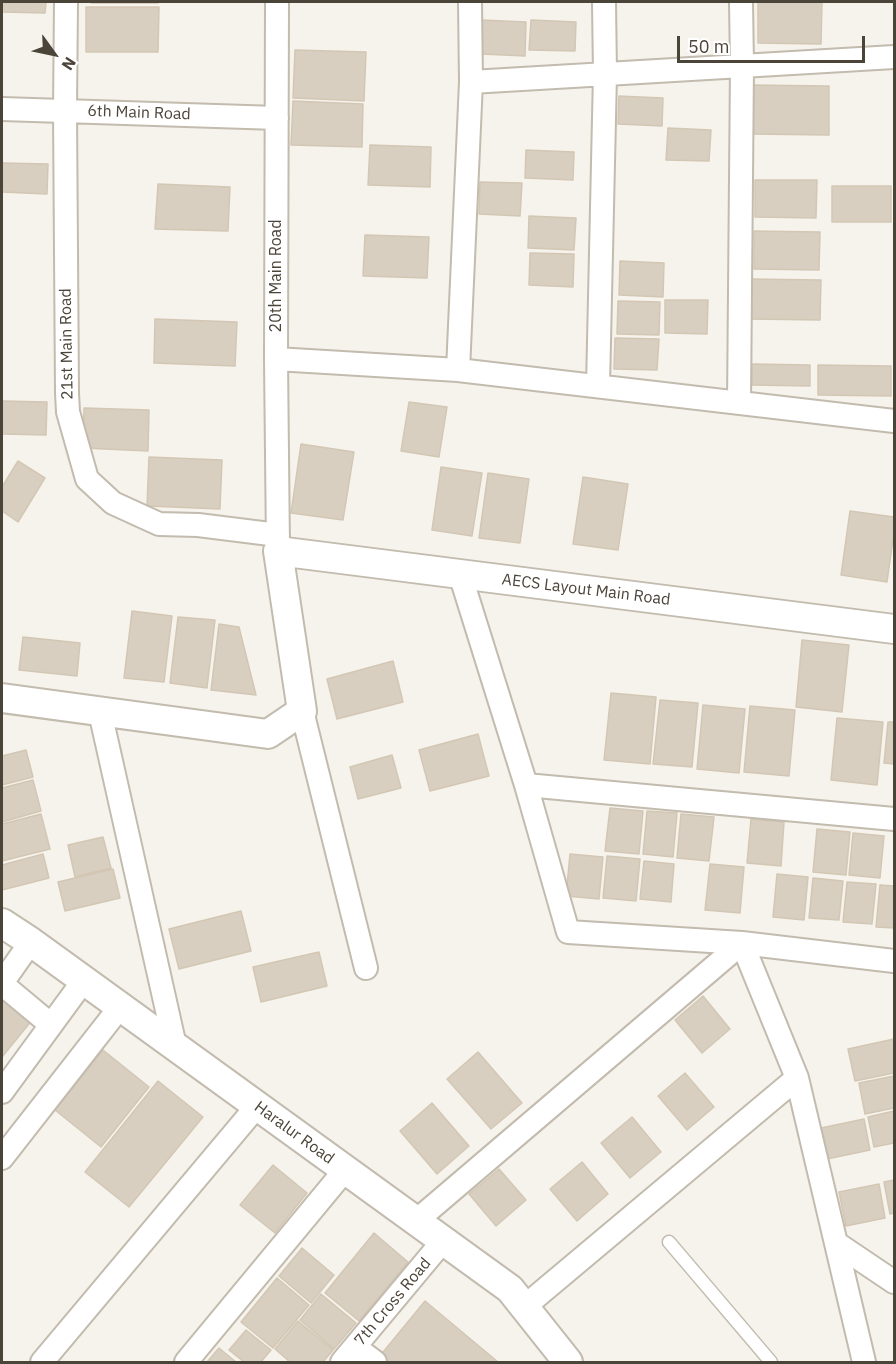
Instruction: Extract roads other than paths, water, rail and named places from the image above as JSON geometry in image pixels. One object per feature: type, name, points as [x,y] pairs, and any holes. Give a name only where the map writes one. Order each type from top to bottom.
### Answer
[{"type":"street","name":"21st Main Road","points":[[66,2],[68,412],[87,479],[113,503],[159,524],[198,525],[278,543]]},
{"type":"street","name":"20th Main Road","points":[[277,2],[278,543]]},
{"type":"street","points":[[458,370],[471,82],[471,2]]},
{"type":"street","points":[[598,386],[604,2]]},
{"type":"street","points":[[739,403],[741,2]]},
{"type":"street","points":[[471,82],[894,57]]},
{"type":"street","name":"6th Main Road","points":[[2,109],[277,118]]},
{"type":"street","points":[[276,359],[458,370],[894,421]]},
{"type":"street","points":[[278,543],[302,711],[366,968]]},
{"type":"street","name":"AECS Layout Main Road","points":[[278,543],[460,574],[894,629]]},
{"type":"street","points":[[460,574],[526,785],[568,932],[742,943],[894,961]]},
{"type":"street","points":[[2,698],[268,734],[302,711]]},
{"type":"street","points":[[100,712],[175,1047]]},
{"type":"street","points":[[526,785],[894,819]]},
{"type":"street","name":"Haralur Road","points":[[2,923],[510,1289],[568,1362]]},
{"type":"street","points":[[31,942],[2,983],[50,1024]]},
{"type":"street","points":[[742,943],[797,1078],[864,1362]]},
{"type":"street","points":[[416,1221],[742,943]]},
{"type":"street","points":[[2,1092],[84,980]]},
{"type":"street","points":[[2,1158],[120,1007]]},
{"type":"street","points":[[524,1307],[797,1078]]},
{"type":"street","points":[[42,1362],[257,1106]]},
{"type":"street","points":[[186,1362],[345,1170]]},
{"type":"street","name":"7th Cross Road","points":[[349,1354],[443,1241]]},
{"type":"street","points":[[836,1243],[894,1282]]},
{"type":"street","points":[[349,1354],[375,1362]]},
{"type":"lane","points":[[669,1242],[771,1362]]}]
